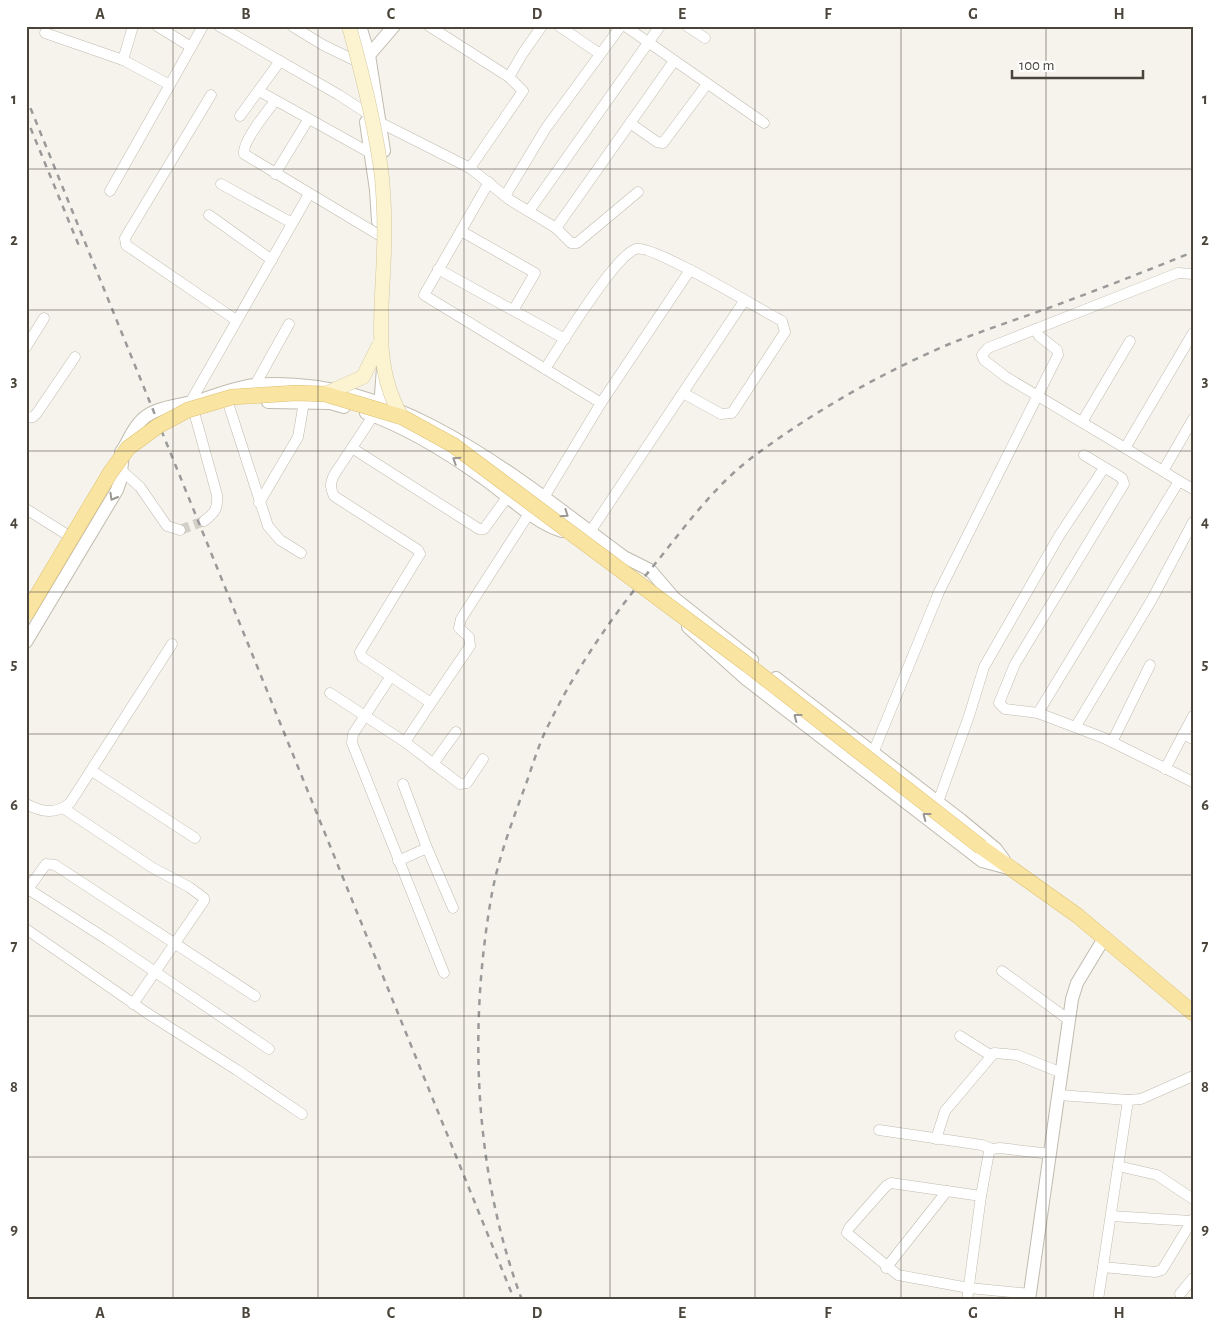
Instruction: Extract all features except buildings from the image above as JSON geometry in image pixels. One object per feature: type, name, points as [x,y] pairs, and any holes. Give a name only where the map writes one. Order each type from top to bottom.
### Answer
[{"type":"main road","points":[[350,26],[375,133],[382,179],[384,248],[380,345],[385,374],[396,406],[402,417]]},
{"type":"main road","points":[[325,394],[363,377],[380,345]]},
{"type":"main road","points":[[26,614],[110,473],[128,448],[145,434],[188,410],[232,397],[296,393],[325,394],[402,417],[453,445],[748,665],[1010,868],[1050,894],[1193,1013]]},
{"type":"street","points":[[123,60],[133,26]]},
{"type":"street","points":[[156,26],[191,47]]},
{"type":"street","points":[[110,191],[203,26]]},
{"type":"street","points":[[219,26],[280,60],[365,112]]},
{"type":"street","points":[[292,26],[323,45],[352,58]]},
{"type":"street","points":[[342,26],[365,112],[372,154],[379,235],[379,313],[376,339],[366,377],[352,409]]},
{"type":"street","points":[[360,26],[369,55],[381,123],[389,229],[387,321],[380,402],[376,417],[352,448],[330,483],[334,496],[418,550],[420,554],[360,648],[362,657],[431,703]]},
{"type":"street","points":[[369,55],[394,26]]},
{"type":"street","points":[[429,26],[509,77],[523,91],[470,168]]},
{"type":"street","points":[[509,77],[542,26]]},
{"type":"street","points":[[559,26],[600,54]]},
{"type":"street","points":[[505,196],[546,128],[621,26]]},
{"type":"street","points":[[625,26],[764,123]]},
{"type":"street","points":[[529,211],[604,108],[647,42],[660,26]]},
{"type":"street","points":[[687,26],[704,38]]},
{"type":"street","points":[[45,33],[123,60],[170,85]]},
{"type":"street","points":[[240,116],[280,60]]},
{"type":"street","points":[[556,228],[674,61]]},
{"type":"street","points":[[630,123],[657,142],[663,143],[707,84]]},
{"type":"street","points":[[259,91],[372,154]]},
{"type":"street","points":[[211,96],[125,238],[126,245],[142,258],[236,320]]},
{"type":"street","points":[[275,101],[250,136],[243,152],[248,158],[379,235]]},
{"type":"street","points":[[275,174],[308,120]]},
{"type":"street","points":[[381,123],[470,168],[505,196],[556,228],[571,243],[577,243],[638,192]]},
{"type":"street","points":[[489,182],[424,292],[425,297],[601,403]]},
{"type":"street","points":[[221,184],[292,223]]},
{"type":"street","points":[[204,521],[214,514],[218,507],[197,400],[236,320],[309,194]]},
{"type":"street","points":[[209,215],[272,260]]},
{"type":"street","points":[[461,230],[535,273],[514,309]]},
{"type":"street","points":[[545,369],[610,274],[629,252],[638,248],[648,249],[782,321],[785,332],[735,411],[729,414],[721,414],[683,393]]},
{"type":"street","points":[[438,269],[514,309],[565,339]]},
{"type":"street","points":[[544,499],[601,403],[690,270]]},
{"type":"street","points":[[1193,274],[1178,273],[988,348],[982,355],[984,360],[1006,377],[1193,489]]},
{"type":"street","points":[[589,531],[744,301]]},
{"type":"street","points":[[26,347],[44,318]]},
{"type":"street","points":[[255,385],[289,324]]},
{"type":"street","points":[[873,753],[939,592],[1058,355],[1057,350],[1039,336],[1035,329]]},
{"type":"street","points":[[1125,448],[1193,333]]},
{"type":"street","points":[[1082,422],[1130,341]]},
{"type":"street","points":[[26,418],[33,417],[37,413],[75,357]]},
{"type":"street","points":[[26,642],[117,490],[123,450],[130,434],[140,421],[149,414],[146,415],[155,411],[226,390],[255,385],[299,384],[330,388],[396,407],[434,426],[544,499],[624,557],[650,570],[674,598],[996,848],[1010,868]]},
{"type":"street","points":[[197,400],[228,403],[330,403],[376,417],[418,436],[554,528],[563,531],[589,531]]},
{"type":"street","points":[[259,503],[298,437],[304,402]]},
{"type":"street","points":[[228,403],[259,503],[272,533],[290,548],[301,553]]},
{"type":"street","points":[[1163,471],[1193,419]]},
{"type":"street","points":[[352,448],[480,529],[484,529],[491,523],[508,496]]},
{"type":"street","points":[[26,600],[107,468],[123,450]]},
{"type":"street","points":[[1084,455],[1122,478],[1124,484],[1016,664],[999,703],[1005,709],[1038,713],[1076,726],[1193,782]]},
{"type":"street","points":[[938,802],[969,716],[984,666],[1059,536],[1104,468]]},
{"type":"street","points":[[121,470],[140,487],[167,526],[180,530]]},
{"type":"street","points":[[1038,713],[1179,481]]},
{"type":"street","points":[[26,509],[66,534]]},
{"type":"street","points":[[405,742],[470,646],[469,637],[458,628],[461,619],[530,512]]},
{"type":"street","points":[[1076,726],[1151,601],[1193,522]]},
{"type":"street","points":[[674,598],[674,607],[682,622],[746,679],[982,861],[1010,868]]},
{"type":"street","points":[[26,804],[45,812],[62,808],[70,803],[172,644]]},
{"type":"street","points":[[1112,742],[1150,665]]},
{"type":"street","points":[[391,676],[353,734],[352,743],[444,973]]},
{"type":"street","points":[[330,693],[405,742],[455,781],[467,783],[483,759]]},
{"type":"street","points":[[1164,769],[1188,736],[1193,716]]},
{"type":"street","points":[[434,764],[456,732]]},
{"type":"street","points":[[92,770],[195,838]]},
{"type":"street","points":[[403,784],[427,848],[453,908]]},
{"type":"street","points":[[62,808],[153,868],[202,895],[204,902],[133,1004]]},
{"type":"street","points":[[398,860],[427,848]]},
{"type":"street","points":[[255,996],[197,960],[176,943],[55,865],[46,864],[27,888],[156,972],[269,1049]]},
{"type":"street","points":[[26,928],[133,1004],[302,1114]]},
{"type":"street","points":[[981,1196],[891,1183],[886,1186],[849,1228],[847,1233],[886,1268],[898,1275],[1029,1297],[1069,1020],[1077,983],[1104,940]]},
{"type":"street","points":[[1002,971],[1069,1020]]},
{"type":"street","points":[[960,1036],[990,1055]]},
{"type":"street","points":[[936,1139],[945,1111],[990,1055],[998,1052],[1010,1053],[1062,1073]]},
{"type":"street","points":[[1059,1095],[1128,1100],[1153,1095],[1193,1076]]},
{"type":"street","points":[[1098,1300],[1128,1100]]},
{"type":"street","points":[[879,1130],[982,1145],[992,1149],[1000,1148],[1050,1154]]},
{"type":"street","points":[[967,1300],[981,1196],[992,1149]]},
{"type":"street","points":[[1118,1166],[1156,1175],[1193,1198]]},
{"type":"street","points":[[886,1268],[947,1191]]},
{"type":"street","points":[[1103,1267],[1155,1272],[1162,1270],[1192,1220],[1111,1216]]},
{"type":"street","points":[[1180,1294],[1193,1278]]},
{"type":"tunnel","points":[[180,530],[204,521]]},
{"type":"railway","points":[[26,97],[514,1299]]},
{"type":"railway","points":[[26,117],[79,246]]},
{"type":"railway","points":[[522,1300],[506,1251],[494,1201],[485,1150],[480,1099],[478,1047],[484,944],[498,865],[511,824],[545,731],[585,659],[628,598],[713,494],[750,459],[796,426],[870,382],[947,345],[1089,293],[1193,252]]}]
